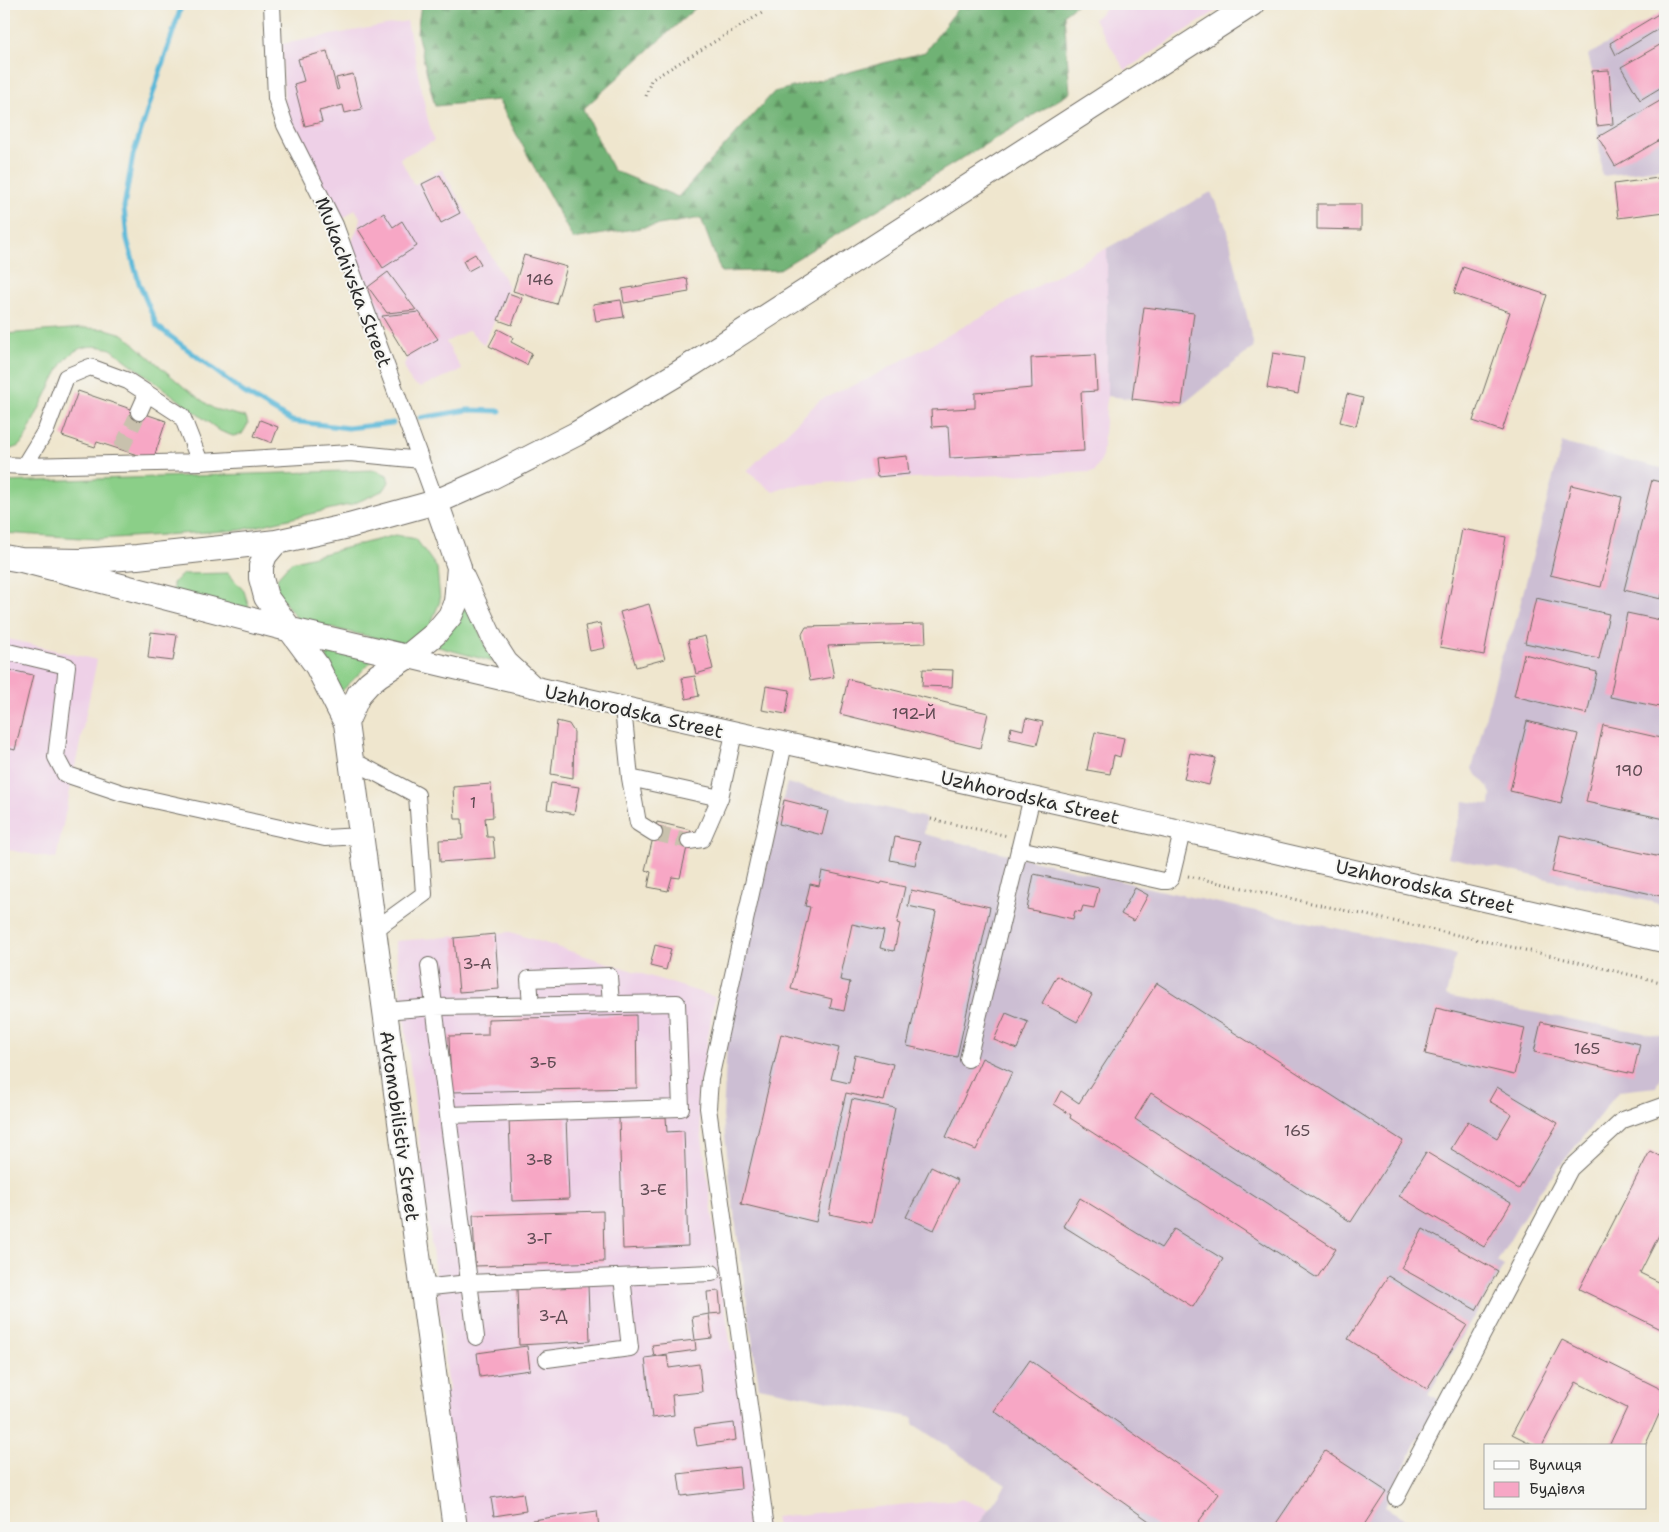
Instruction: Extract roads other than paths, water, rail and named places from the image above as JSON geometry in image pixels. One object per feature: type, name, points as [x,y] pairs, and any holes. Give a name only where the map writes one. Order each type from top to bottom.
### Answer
[{"type":"highway","points":[[12,559],[80,561],[137,557],[276,542],[350,526],[436,502],[486,480],[576,434],[677,374],[1252,4]]},
{"type":"highway","points":[[346,723],[359,694],[369,683],[407,658],[435,634],[450,616],[456,602],[459,567],[436,502]]},
{"type":"highway","name":"Avtomobilistiv Street","points":[[276,542],[265,555],[260,566],[266,597],[317,666],[346,723],[455,1528]]},
{"type":"highway","points":[[12,559],[407,658]]},
{"type":"main road","name":"Uzhhorodska Street","points":[[459,567],[493,640],[507,662],[536,689],[1032,797],[1665,942]]},
{"type":"main road","points":[[407,658],[536,689]]},
{"type":"street","name":"Mukachivska Street","points":[[272,4],[276,98],[285,125],[335,225],[436,502]]},
{"type":"street","points":[[24,466],[46,430],[66,377],[90,367],[128,381],[182,416],[200,462]]},
{"type":"street","points":[[139,412],[147,394]]},
{"type":"street","points":[[112,464],[121,450]]},
{"type":"street","points":[[4,465],[200,462],[350,452],[421,460]]},
{"type":"street","points":[[4,651],[67,666],[56,757],[65,774],[122,793],[325,838],[360,836]]},
{"type":"street","points":[[623,708],[630,778],[638,823],[654,832]]},
{"type":"street","points":[[689,841],[702,839],[720,798],[734,733]]},
{"type":"street","points":[[766,1528],[708,1108],[710,1079],[784,744]]},
{"type":"street","points":[[350,759],[417,794],[424,894],[373,931]]},
{"type":"street","points":[[630,778],[720,798]]},
{"type":"street","points":[[968,1059],[1032,797]]},
{"type":"street","points":[[1020,844],[1168,881],[1172,873],[1182,832]]},
{"type":"street","points":[[429,966],[476,1337]]},
{"type":"street","points":[[531,1005],[529,979],[609,976],[612,1004]]},
{"type":"street","points":[[384,1011],[434,1007],[677,1003],[680,1108],[448,1116]]},
{"type":"street","points":[[1396,1498],[1570,1169],[1623,1120],[1665,1105]]},
{"type":"street","points":[[422,1288],[469,1283],[712,1273]]},
{"type":"street","points":[[547,1359],[630,1348],[622,1277]]},
{"type":"waterway","points":[[182,4],[133,155],[124,207],[127,239],[139,283],[157,326],[243,392],[292,421],[348,428],[393,423]]},
{"type":"waterway","points":[[420,418],[468,410],[500,411]]},
{"type":"tunnel","points":[[121,449],[139,412]]},
{"type":"tunnel","points":[[654,833],[689,841]]}]
